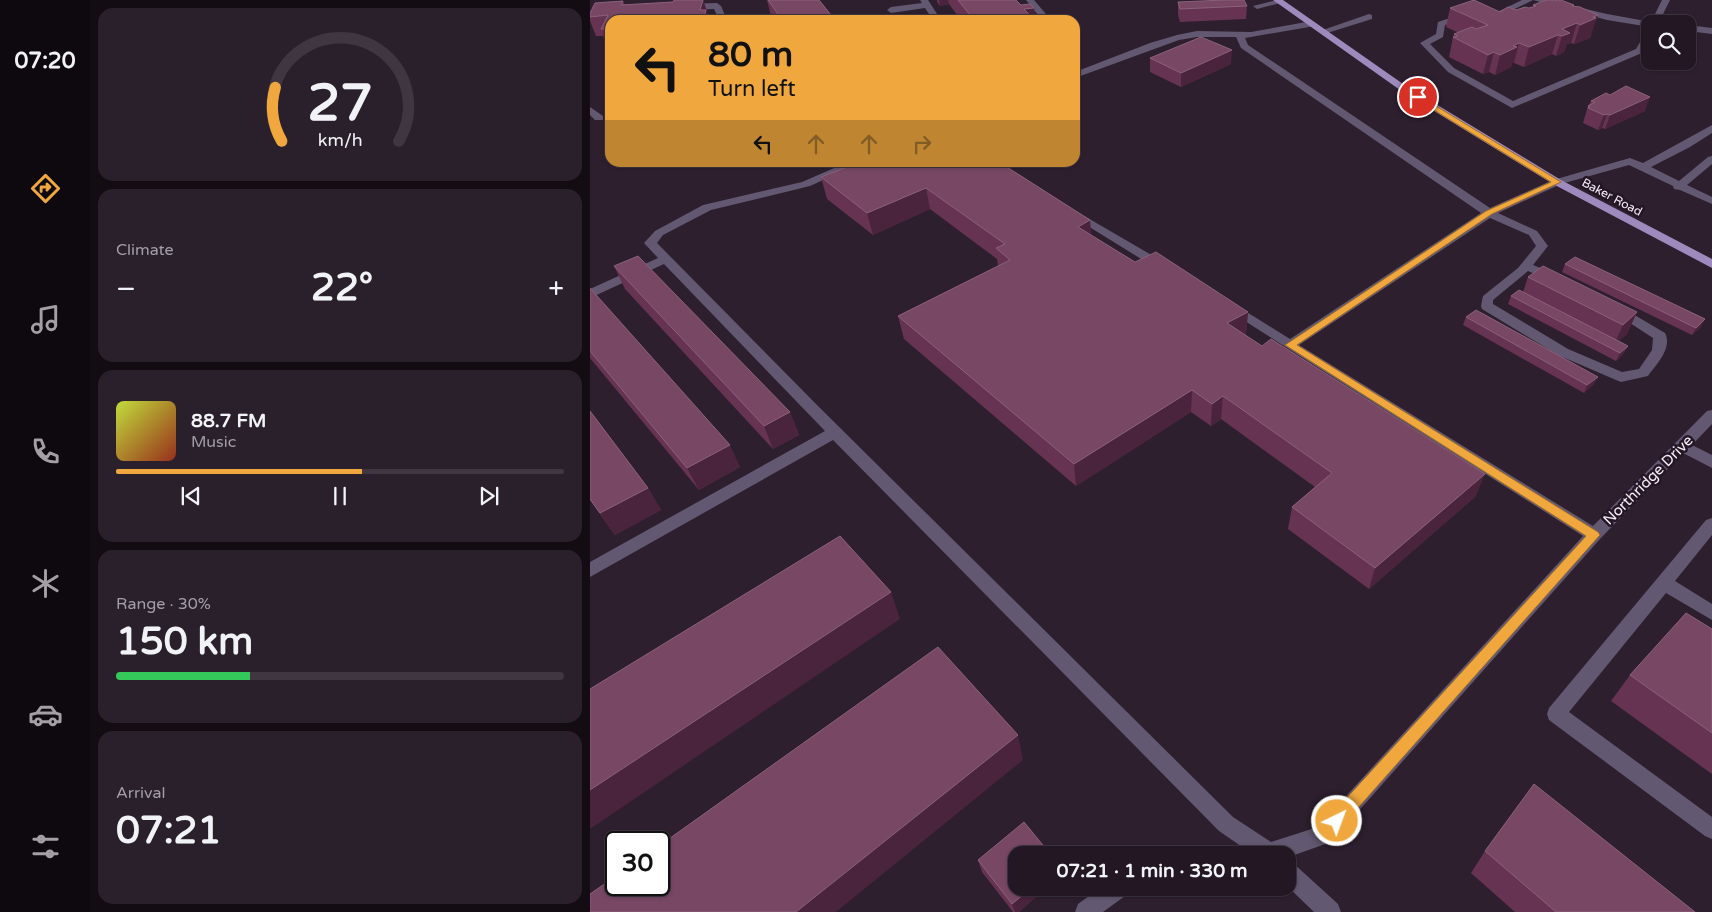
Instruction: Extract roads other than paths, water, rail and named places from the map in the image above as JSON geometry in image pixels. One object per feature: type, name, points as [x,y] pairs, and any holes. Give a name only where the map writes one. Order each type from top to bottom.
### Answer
[{"type":"main road","name":"Baker Road","points":[[1279,1],[1403,88],[1557,182],[1712,264]]},
{"type":"street","points":[[681,0],[678,7],[717,6],[721,15]]},
{"type":"street","points":[[884,0],[892,15]]},
{"type":"street","points":[[1030,0],[1043,15]]},
{"type":"street","points":[[1529,0],[1491,16],[1461,16],[1445,22],[1441,24],[1440,35],[1424,43],[1451,70],[1512,105],[1639,51],[1641,48]]},
{"type":"street","points":[[1537,0],[1641,22]]},
{"type":"street","points":[[1658,15],[1666,0]]},
{"type":"street","points":[[1257,6],[1279,1]]},
{"type":"street","points":[[896,15],[926,3],[934,15]]},
{"type":"street","points":[[1324,32],[1370,17]]},
{"type":"street","points":[[1080,74],[1153,45],[1177,38],[1197,34],[1251,35],[1312,24]]},
{"type":"street","points":[[1696,29],[1712,31]]},
{"type":"street","points":[[1240,35],[1244,46],[1489,213],[1533,233],[1542,246],[1526,266],[1487,299],[1487,306],[1563,352],[1621,377],[1643,373],[1659,350],[1660,336],[1601,302]]},
{"type":"street","points":[[590,110],[599,118]]},
{"type":"street","points":[[1641,168],[1686,145],[1712,128]]},
{"type":"street","points":[[1678,186],[1712,160]]},
{"type":"street","points":[[1290,345],[1489,213],[1557,182],[1630,161],[1712,201]]},
{"type":"street","points":[[846,167],[806,184],[707,207],[659,234],[650,243],[835,432],[1226,824],[1256,846]]},
{"type":"street","points":[[1694,174],[1710,173],[1712,171]]},
{"type":"street","points":[[1063,206],[1174,274]]},
{"type":"street","points":[[590,294],[666,259]]},
{"type":"street","points":[[1526,266],[1567,283]]},
{"type":"street","points":[[1220,302],[1594,535]]},
{"type":"street","name":"Northridge Drive","points":[[1291,846],[1324,835],[1594,535],[1712,415]]},
{"type":"street","points":[[590,570],[835,432]]},
{"type":"street","points":[[1682,446],[1712,462]]},
{"type":"street","points":[[1712,524],[1556,714],[1712,829]]},
{"type":"street","points":[[1664,583],[1712,613]]},
{"type":"street","points":[[1296,880],[1330,912]]},
{"type":"street","points":[[1086,912],[1107,896]]}]
